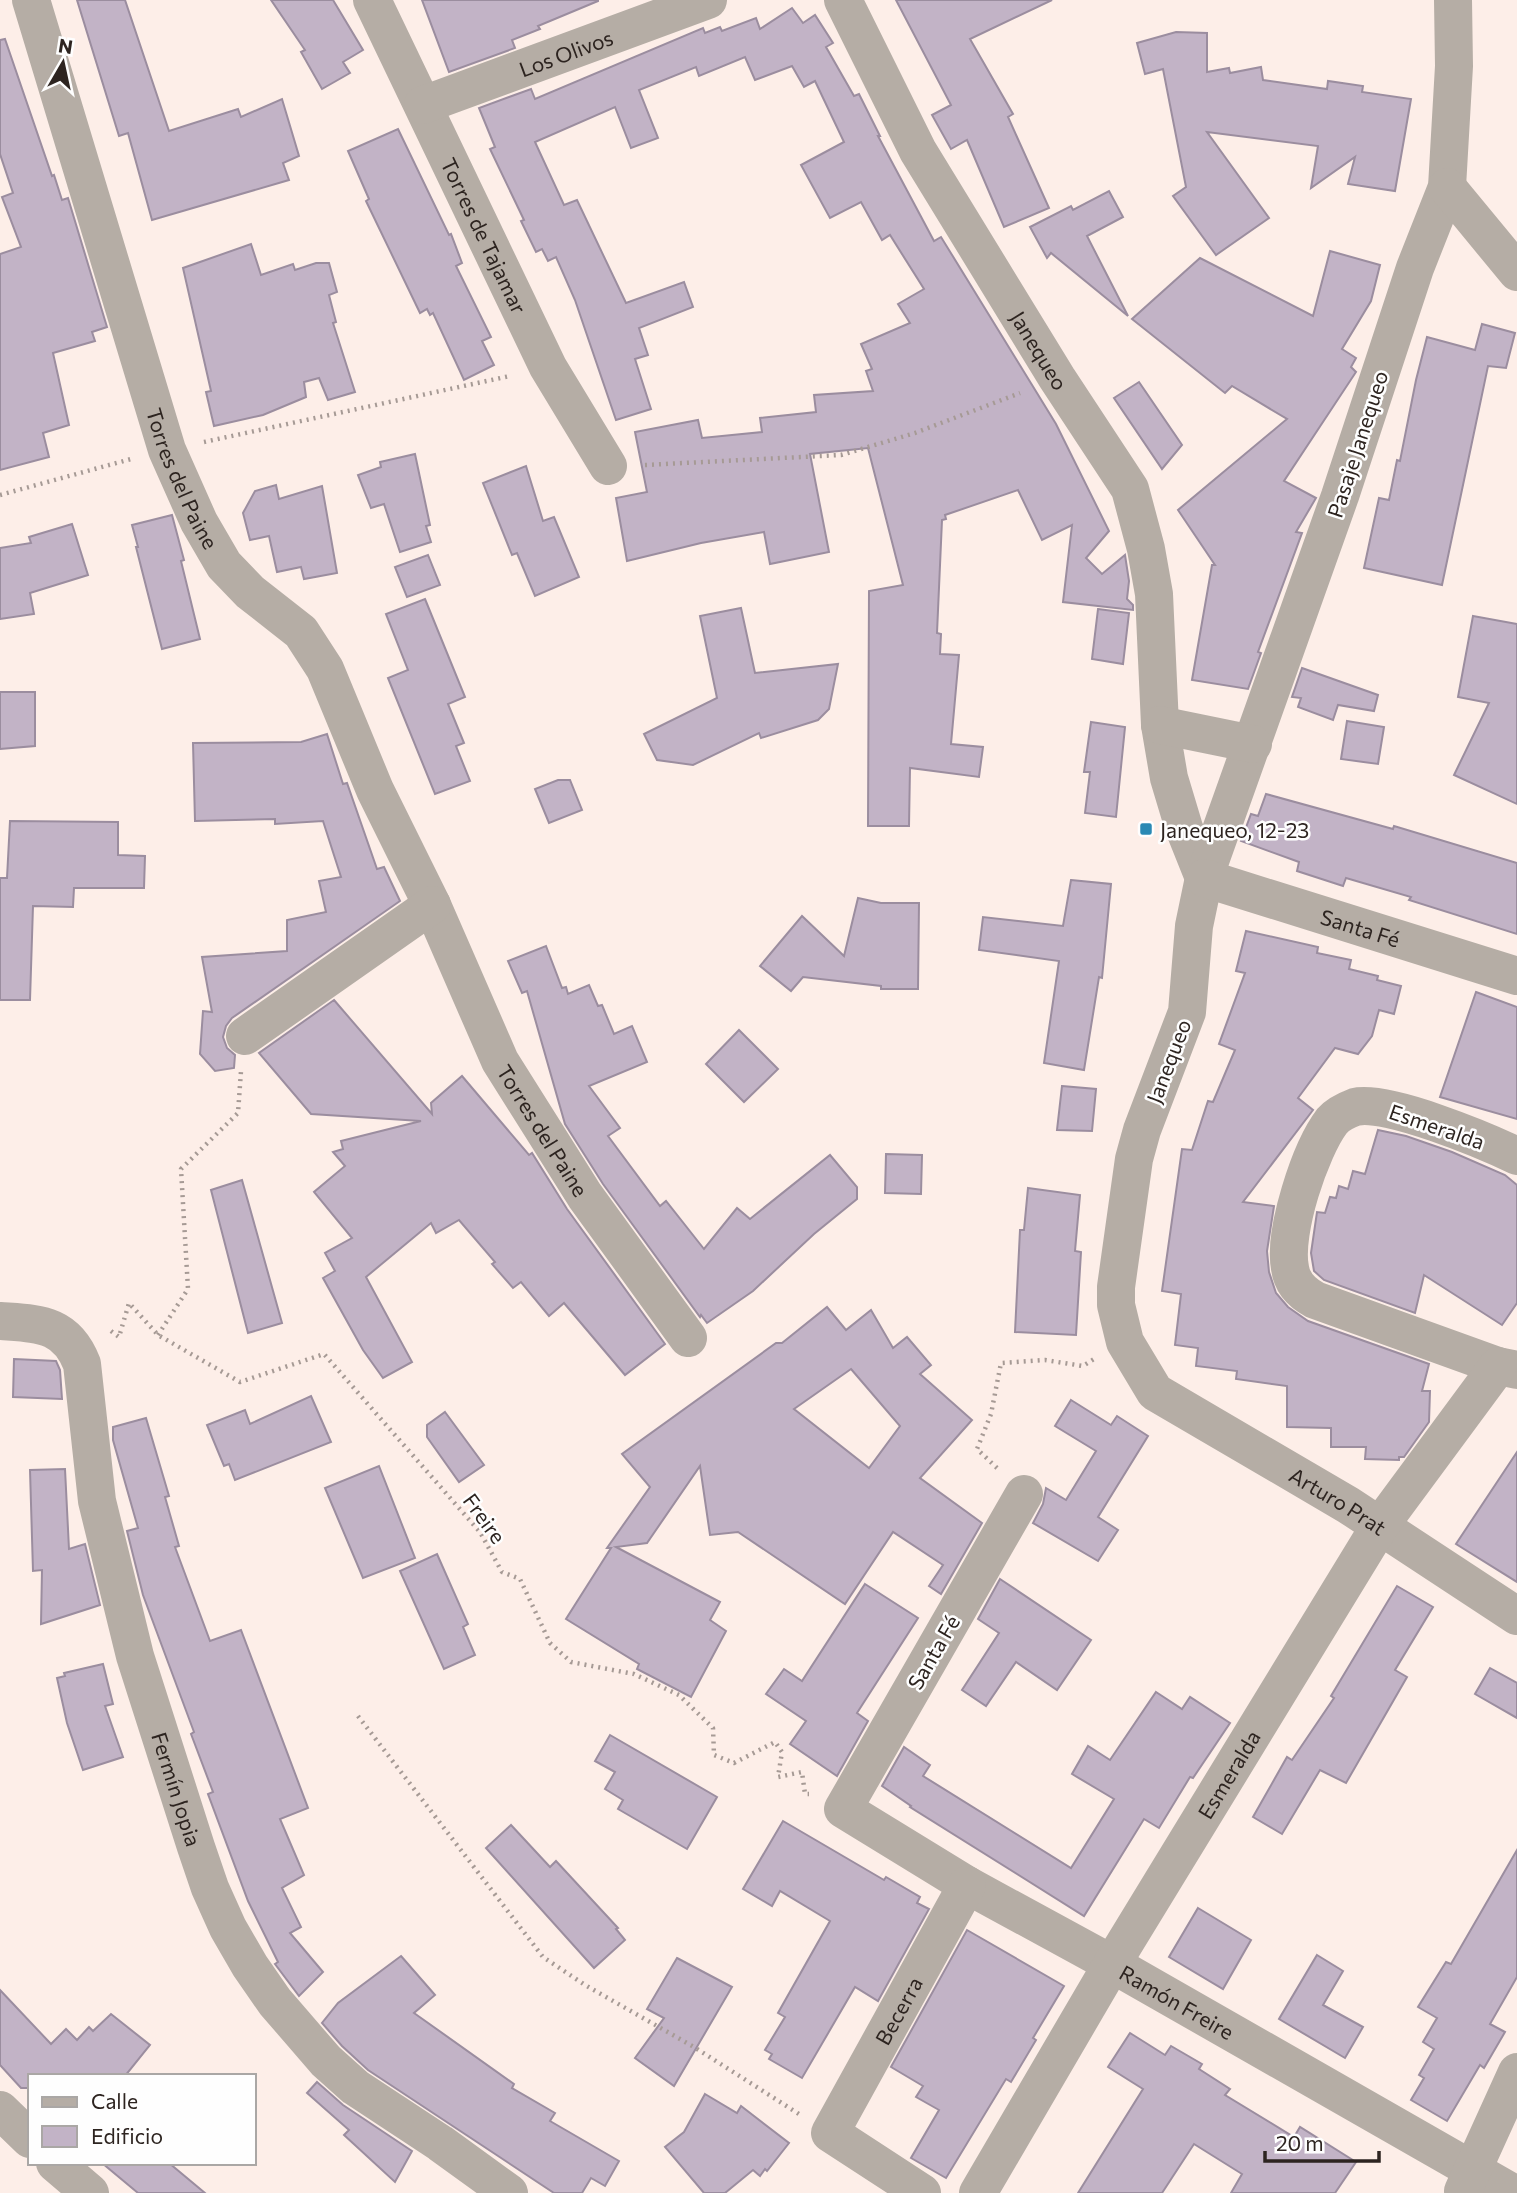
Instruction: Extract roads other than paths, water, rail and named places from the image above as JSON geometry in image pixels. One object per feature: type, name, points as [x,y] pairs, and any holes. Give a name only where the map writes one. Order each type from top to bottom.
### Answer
[{"type":"street","name":"Torres del Paine","points":[[31,0],[167,450],[199,522],[224,565],[250,592],[301,632],[325,669],[375,790],[432,905],[500,1061],[585,1196],[688,1338]]},
{"type":"street","name":"Torres de Tajamar","points":[[372,0],[548,368],[608,466]]},
{"type":"street","name":"Los Olivos","points":[[422,105],[708,0]]},
{"type":"street","name":"Janequeo","points":[[843,0],[918,151],[1057,378],[1130,489],[1146,549],[1154,594],[1160,725],[1169,778],[1184,828],[1204,878],[1195,926],[1187,1012],[1142,1130],[1134,1159],[1116,1287],[1116,1305],[1125,1342],[1155,1392]]},
{"type":"street","name":"Pasaje Janequeo","points":[[1204,878],[1340,496],[1415,268],[1447,187],[1454,66],[1453,0]]},
{"type":"street","points":[[1447,187],[1517,272]]},
{"type":"street","points":[[1160,725],[1253,744]]},
{"type":"street","name":"Santa Fé","points":[[1204,878],[1517,976]]},
{"type":"street","points":[[245,1036],[432,905]]},
{"type":"street","name":"Esmeralda","points":[[978,2193],[1112,1964],[1379,1527],[1508,1368],[1306,1295],[1292,1277],[1289,1265],[1291,1238],[1303,1185],[1321,1140],[1334,1119],[1355,1107],[1380,1106],[1454,1129],[1517,1156]]},
{"type":"street","name":"Fermín Jopia","points":[[0,1321],[43,1325],[57,1330],[68,1338],[77,1350],[82,1364],[97,1501],[135,1656],[210,1888],[228,1928],[250,1966],[299,2033],[355,2087],[509,2193]]},
{"type":"street","name":"Arturo Prat","points":[[1155,1392],[1348,1506],[1517,1616]]},
{"type":"street","name":"Santa Fé","points":[[843,1809],[1024,1494]]},
{"type":"street","name":"Ramón Freire","points":[[843,1809],[967,1885],[1112,1964],[1468,2181],[1513,2193]]},
{"type":"street","name":"Becerra","points":[[922,2193],[830,2133],[967,1885]]},
{"type":"street","points":[[1468,2181],[1517,2072]]},
{"type":"street","points":[[0,2110],[28,2137]]},
{"type":"street","points":[[57,2165],[90,2193]]},
{"type":"place","name":"Janequeo, 12-23","points":[[1146,829]]}]
